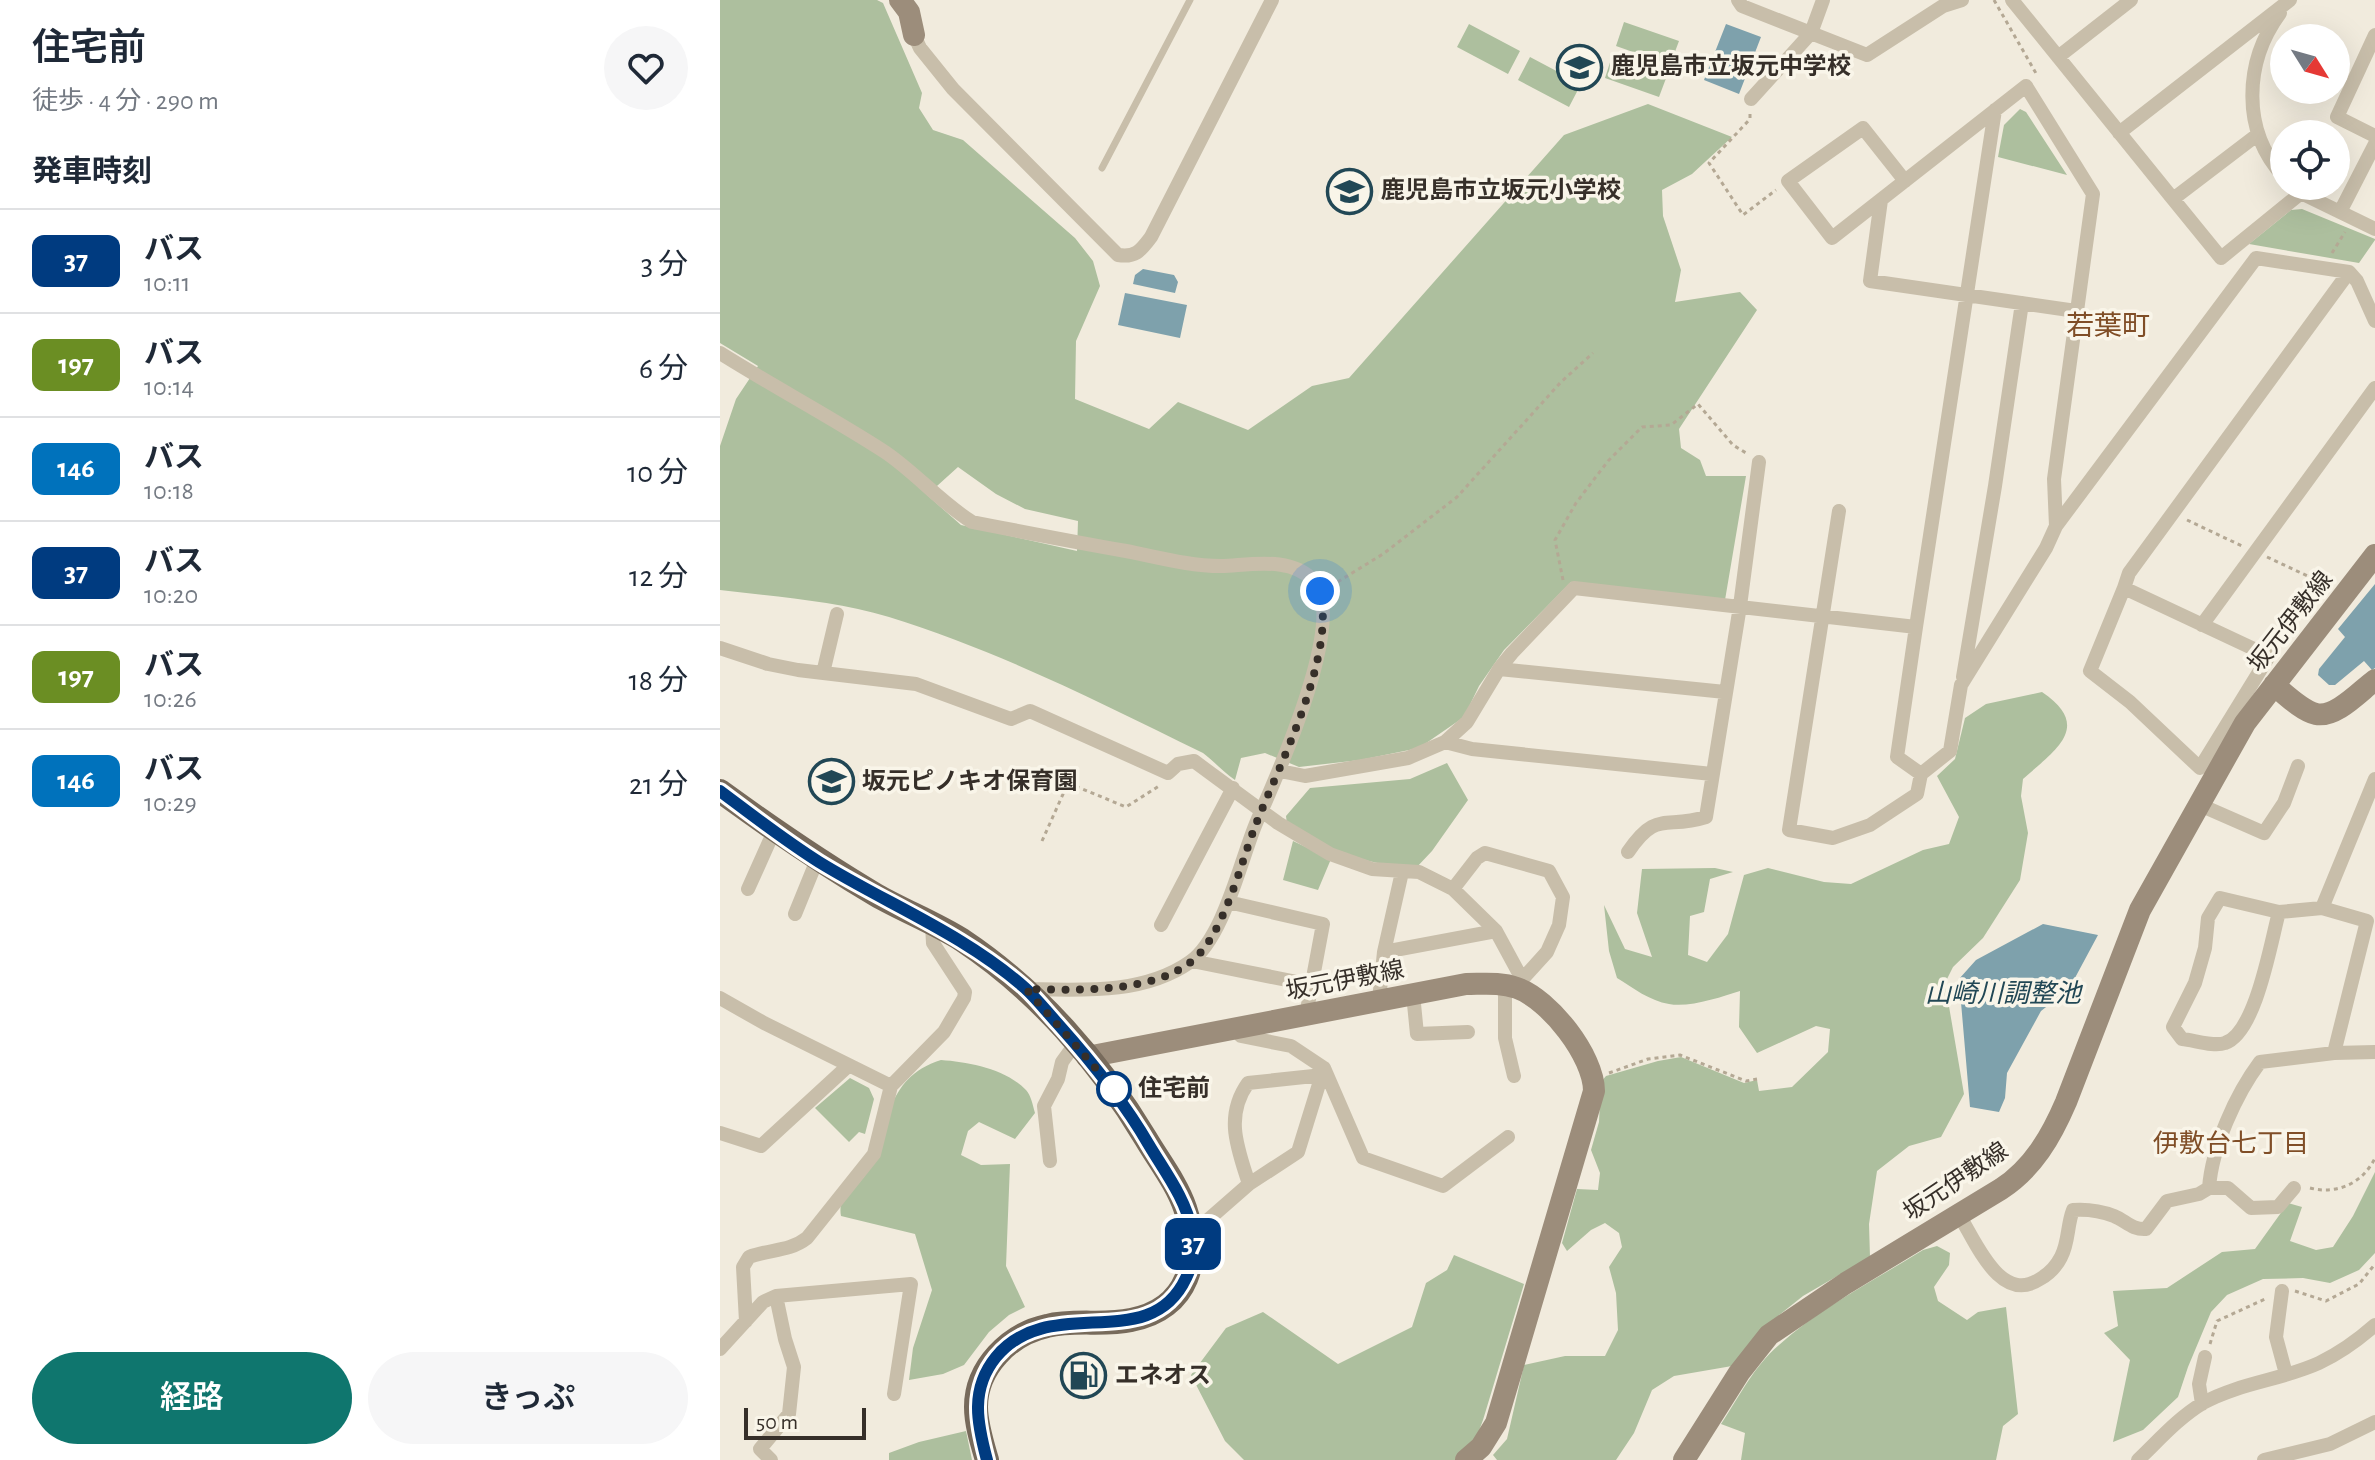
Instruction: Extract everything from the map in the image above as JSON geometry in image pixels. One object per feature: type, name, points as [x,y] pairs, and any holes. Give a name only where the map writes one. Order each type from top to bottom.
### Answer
[{"type":"main road","points":[[900,0],[909,12],[914,35]]},
{"type":"main road","name":"坂元伊敷線","points":[[1684,1460],[1739,1373],[1769,1335],[1789,1319],[2015,1180],[2046,1144],[2066,1102],[2140,910],[2200,805],[2239,718],[2274,685],[2375,555]]},
{"type":"main road","points":[[2274,685],[2318,715],[2333,711],[2374,683]]},
{"type":"main road","points":[[720,791],[817,860],[961,940],[1026,989],[1126,1105],[1184,1203],[1193,1233],[1192,1265],[1180,1292],[1158,1312],[1131,1320],[1048,1325],[1025,1333],[1002,1351],[984,1374],[976,1405],[987,1460]]},
{"type":"main road","name":"坂元伊敷線","points":[[1081,1050],[1235,1030],[1466,984],[1514,984]]},
{"type":"main road","points":[[1466,1460],[1481,1447],[1496,1423],[1590,1107],[1594,1078],[1573,1040],[1548,1007],[1514,984]]},
{"type":"street","points":[[914,35],[920,48],[953,89],[1118,255],[1129,257],[1139,252],[1151,237],[1272,0]]},
{"type":"street","points":[[1738,0],[1742,6],[1867,55],[1943,6],[1962,0]]},
{"type":"street","points":[[1751,99],[1811,33],[1823,0]]},
{"type":"street","points":[[2012,0],[2221,258],[2285,200]]},
{"type":"street","points":[[2058,57],[2131,0]]},
{"type":"street","points":[[2119,133],[2290,0]]},
{"type":"street","points":[[2270,159],[2257,135],[2253,70],[2264,36],[2290,0]]},
{"type":"street","points":[[2375,35],[2337,117],[2375,136]]},
{"type":"street","points":[[1905,181],[1863,128],[1788,181],[1832,238],[1881,200],[2026,86],[2093,194],[2054,479],[2056,526]]},
{"type":"street","points":[[1921,774],[1897,757],[1995,110]]},
{"type":"street","points":[[2173,199],[2257,135]]},
{"type":"street","points":[[2340,212],[2375,144]]},
{"type":"street","points":[[1881,200],[1870,281],[2076,311]]},
{"type":"street","points":[[2318,200],[2375,229]]},
{"type":"street","points":[[1961,685],[2046,548],[2056,526],[2256,258],[2349,272],[2357,281],[2375,321]]},
{"type":"street","points":[[2124,588],[2269,656],[2239,718],[2200,768],[2122,695],[2090,671],[2129,573],[2349,272]]},
{"type":"street","points":[[1839,511],[1789,830],[1833,838],[1870,825],[1917,794],[1921,774],[1950,751],[2022,303]]},
{"type":"street","points":[[720,353],[885,452],[972,522],[1202,566],[1283,565],[1312,580],[1320,591],[1324,605],[1313,676],[1280,771],[1228,902],[1217,925],[1192,961],[1142,983],[1115,988],[1026,989]]},
{"type":"street","points":[[2202,625],[2375,388]]},
{"type":"street","points":[[1628,852],[1641,833],[1661,822],[1687,823],[1706,817],[1740,606],[1759,462]]},
{"type":"street","points":[[1280,771],[1305,776],[1408,758],[1445,742],[1467,722],[1499,669],[1574,588],[1916,627]]},
{"type":"street","points":[[823,673],[837,614]]},
{"type":"street","points":[[720,648],[768,664],[916,684],[1011,719],[1030,711],[1168,773],[1178,764],[1194,761],[1262,811],[1330,854],[1372,869],[1430,876],[1453,889],[1496,931],[1514,984],[1505,1038],[1514,1076]]},
{"type":"street","points":[[1499,669],[1725,692]]},
{"type":"street","points":[[1445,742],[1472,749],[1712,774]]},
{"type":"street","points":[[2200,805],[2264,833],[2284,803],[2298,766]]},
{"type":"street","points":[[2322,908],[2375,779]]},
{"type":"street","points":[[1161,925],[1233,788]]},
{"type":"street","points":[[748,889],[774,831]]},
{"type":"street","points":[[1453,889],[1477,858],[1485,853],[1549,871],[1563,897],[1559,925],[1547,952],[1514,984]]},
{"type":"street","points":[[795,914],[817,860]]},
{"type":"street","points":[[1379,1000],[1384,952],[1402,872]]},
{"type":"street","points":[[2279,912],[2256,1000],[2235,1039],[2223,1045],[2182,1039],[2173,1027],[2195,983],[2205,948],[2208,918],[2220,898],[2279,912],[2322,908],[2371,915],[2334,1053]]},
{"type":"street","points":[[1228,902],[1323,924],[1306,1015]]},
{"type":"street","points":[[746,1321],[743,1267],[749,1257],[781,1252],[807,1238],[874,1154],[891,1086],[944,1032],[964,998],[965,992],[933,943],[932,925]]},
{"type":"street","points":[[1384,952],[1496,931]]},
{"type":"street","points":[[1192,961],[1312,985]]},
{"type":"street","points":[[1413,994],[1417,1034],[1468,1032]]},
{"type":"street","points":[[720,998],[891,1086]]},
{"type":"street","points":[[1235,1030],[1241,1036],[1291,1046],[1324,1072],[1363,1158],[1443,1186],[1508,1137]]},
{"type":"street","points":[[1050,1161],[1044,1106],[1058,1079],[1062,1062],[1081,1050]]},
{"type":"street","points":[[2209,1188],[2210,1171],[2242,1087],[2260,1062],[2334,1053],[2375,1052]]},
{"type":"street","points":[[720,1133],[761,1146],[848,1066]]},
{"type":"street","points":[[1193,1233],[1249,1184],[1298,1152],[1324,1072]]},
{"type":"street","points":[[1249,1184],[1233,1132],[1241,1094],[1248,1083],[1324,1072]]},
{"type":"street","points":[[1959,1215],[1991,1266],[2007,1283],[2016,1287],[2036,1282],[2052,1271],[2067,1242],[2073,1210],[2087,1209],[2115,1216],[2137,1229],[2146,1229],[2167,1201],[2199,1194],[2209,1188],[2228,1188],[2251,1208],[2278,1207],[2294,1188]]},
{"type":"street","points":[[720,1349],[763,1302],[776,1296],[911,1284],[894,1394]]},
{"type":"street","points":[[2282,1291],[2276,1337],[2286,1374]]},
{"type":"street","points":[[771,1460],[760,1449],[789,1414],[794,1367],[776,1296]]},
{"type":"street","points":[[2143,1459],[2174,1424],[2202,1404],[2238,1387],[2317,1364],[2348,1348],[2375,1325]]},
{"type":"street","points":[[2202,1404],[2199,1384],[2205,1357]]},
{"type":"street","points":[[2264,1460],[2330,1444],[2375,1422]]},
{"type":"lane","points":[[1102,168],[1190,0]]},
{"type":"path","points":[[1994,0],[2038,74],[2026,86]]},
{"type":"path","points":[[1751,99],[1750,119],[1709,163],[1743,215],[1788,181]]},
{"type":"path","points":[[2322,268],[2347,229]]},
{"type":"path","points":[[1320,591],[1383,554],[1457,497],[1561,382],[1593,353]]},
{"type":"path","points":[[1569,594],[1564,586],[1555,540],[1576,503],[1608,461],[1642,427],[1671,425],[1698,404],[1733,445],[1753,455],[1759,462]]},
{"type":"path","points":[[1042,841],[1068,783],[1126,807],[1160,786],[1168,773]]},
{"type":"path","points":[[1594,1078],[1648,1059],[1680,1055],[1746,1081],[1757,1079]]},
{"type":"path","points":[[2294,1188],[2318,1190],[2346,1187],[2368,1173],[2375,1158]]},
{"type":"green space","points":[[720,0],[877,0],[883,3],[922,93],[919,108],[933,130],[963,140],[1075,238],[1093,261],[1100,286],[1076,341],[1075,399],[1149,429],[1178,402],[1248,430],[1312,386],[1349,378],[1564,135],[1648,104],[1732,137],[1692,174],[1662,190],[1663,216],[1681,270],[1675,302],[1740,292],[1757,310],[1679,429],[1681,448],[1700,460],[1706,476],[1746,476],[1725,600],[1571,582],[1504,650],[1479,686],[1464,717],[1419,748],[1360,760],[1299,767],[1265,753],[1241,758],[1235,780],[1203,753],[1165,734],[1049,679],[930,631],[848,607],[720,590],[720,446],[736,399],[758,366],[720,343]],"holes":[[[958,467],[996,494],[1025,509],[1078,521],[1077,551],[961,525],[927,495]]]},
{"type":"green space","points":[[1624,22],[1679,41],[1670,65],[1616,46]]},
{"type":"green space","points":[[1469,24],[1520,51],[1508,74],[1457,47]]},
{"type":"green space","points":[[1613,53],[1668,73],[1659,97],[1605,78]]},
{"type":"green space","points":[[1530,57],[1581,84],[1569,107],[1518,80]]},
{"type":"green space","points":[[2020,109],[2026,112],[2067,175],[1998,157],[2004,125]]},
{"type":"green space","points":[[2302,209],[2375,240],[2359,263],[2249,244],[2291,210]]},
{"type":"green space","points":[[2042,692],[2065,716],[2067,728],[2056,748],[2023,779],[2021,796],[2028,833],[2020,880],[1983,938],[1953,967],[1945,983],[1964,1094],[1941,1137],[1909,1146],[1877,1171],[1869,1224],[1870,1257],[1803,1296],[1762,1329],[1732,1366],[1674,1376],[1652,1390],[1634,1433],[1616,1460],[1497,1460],[1493,1455],[1507,1439],[1524,1365],[1565,1356],[1605,1356],[1618,1330],[1616,1293],[1609,1267],[1622,1247],[1619,1233],[1605,1223],[1591,1230],[1567,1251],[1562,1243],[1577,1189],[1598,1190],[1600,1173],[1591,1150],[1599,1122],[1601,1082],[1606,1076],[1681,1057],[1744,1083],[1757,1080],[1759,1091],[1792,1087],[1828,1052],[1830,1029],[1816,1026],[1757,1053],[1739,1027],[1740,991],[1677,1005],[1648,997],[1617,978],[1609,951],[1604,905],[1625,949],[1652,957],[1637,913],[1642,869],[1715,868],[1733,872],[1710,879],[1704,912],[1690,916],[1688,955],[1707,962],[1728,934],[1744,875],[1768,868],[1824,882],[1851,884],[1923,850],[1949,844],[1959,817],[1937,776],[1955,759],[1965,718],[1986,704]]},
{"type":"green space","points":[[1447,763],[1468,800],[1432,851],[1415,869],[1348,854],[1287,825],[1286,816],[1310,788],[1410,779]]},
{"type":"green space","points":[[1293,841],[1331,859],[1318,890],[1283,880]]},
{"type":"green space","points":[[941,1060],[998,1072],[1018,1083],[1032,1101],[1035,1113],[1015,1139],[979,1122],[968,1131],[961,1155],[981,1165],[1010,1164],[1006,1266],[1025,1307],[1009,1315],[989,1332],[964,1365],[943,1374],[909,1380],[913,1348],[932,1290],[915,1234],[841,1216],[841,1209],[844,1198],[865,1175],[898,1092],[922,1068]]},
{"type":"green space","points":[[850,1078],[869,1088],[874,1099],[865,1134],[859,1132],[849,1142],[815,1108]]},
{"type":"green space","points":[[2375,1172],[2375,1253],[2359,1270],[2330,1283],[2303,1278],[2263,1279],[2227,1295],[2211,1312],[2178,1397],[2143,1430],[2113,1442],[2130,1360],[2104,1333],[2118,1326],[2113,1291],[2167,1288],[2222,1252],[2255,1249],[2288,1203],[2302,1207],[2290,1241],[2316,1250],[2333,1247]]},
{"type":"green space","points":[[1937,1246],[1950,1253],[1949,1265],[1934,1287],[1938,1301],[1967,1320],[1978,1312],[2006,1307],[2018,1414],[2003,1426],[1996,1460],[1741,1460],[1745,1433],[1721,1424],[1770,1353],[1830,1306],[1923,1250]]},
{"type":"green space","points":[[1454,1255],[1524,1284],[1483,1420],[1473,1447],[1463,1460],[1244,1460],[1225,1441],[1191,1375],[1226,1328],[1263,1312],[1338,1364],[1412,1327],[1426,1283],[1447,1270]]},
{"type":"green space","points":[[966,1431],[972,1460],[889,1460],[889,1453]]},
{"type":"water","points":[[1726,24],[1761,37],[1739,94],[1704,80]]},
{"type":"water","points":[[1143,269],[1174,275],[1178,282],[1175,293],[1133,284],[1135,275]]},
{"type":"water","points":[[1125,293],[1187,305],[1180,338],[1118,325]]},
{"type":"water","points":[[2375,584],[2375,668],[2372,670],[2364,661],[2335,685],[2329,685],[2318,675],[2319,669],[2345,637],[2338,629]]},
{"type":"water","name":"山崎川調整池","points":[[2043,924],[2098,935],[2069,989],[2041,1011],[2007,1073],[2005,1098],[1999,1112],[1970,1107],[1959,979],[1976,960]]},
{"type":"bus line","name":"37","points":[[720,791],[817,860],[961,940],[1026,989],[1126,1105],[1184,1203],[1193,1233],[1192,1265],[1180,1292],[1158,1312],[1131,1320],[1048,1325],[1014,1340],[990,1365],[984,1374],[976,1405],[987,1460]]},
{"type":"place","name":"鹿児島市立坂元中学校","points":[[1580,67]]},
{"type":"place","name":"鹿児島市立坂元小学校","points":[[1350,191]]},
{"type":"place","name":"坂元ピノキオ保育園","points":[[831,782]]},
{"type":"place","name":"住宅前","points":[[1114,1089]]},
{"type":"place","name":"エネオス","points":[[1084,1376]]},
{"type":"district","name":"若葉町","points":[[2108,327]]},
{"type":"district","name":"伊敷台七丁目","points":[[2231,1144]]},
{"type":"route","points":[[1114,1089],[1026,989],[1102,990],[1142,983],[1192,961],[1208,940],[1228,902],[1257,822],[1280,771],[1313,676],[1324,605],[1320,591]]}]
